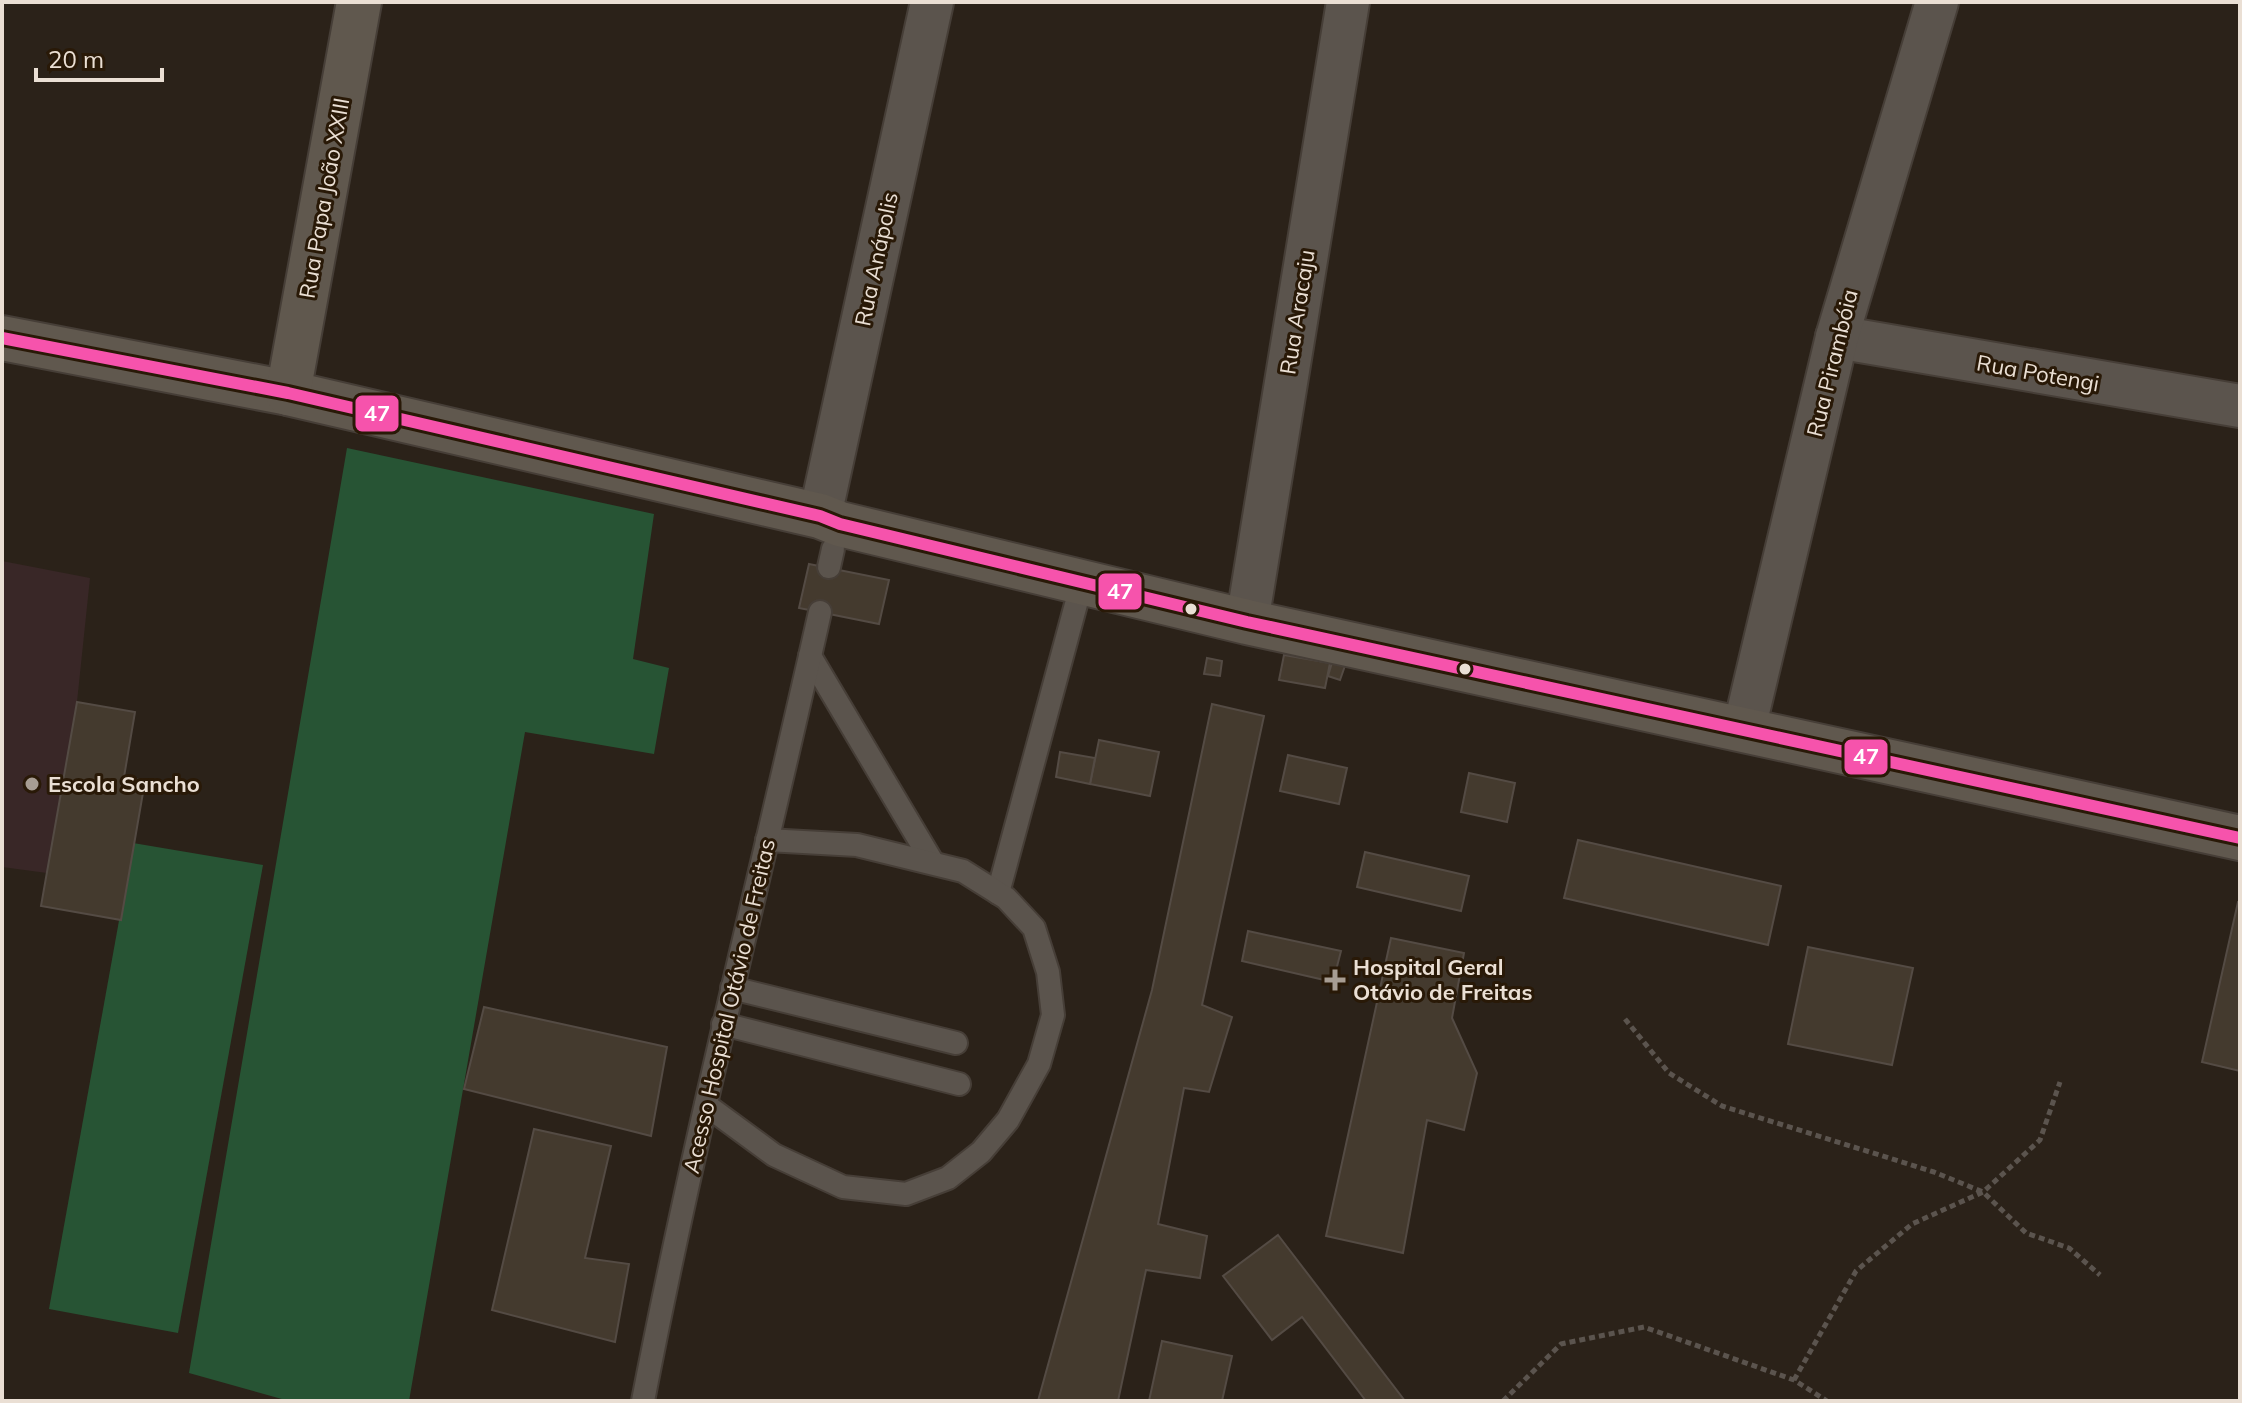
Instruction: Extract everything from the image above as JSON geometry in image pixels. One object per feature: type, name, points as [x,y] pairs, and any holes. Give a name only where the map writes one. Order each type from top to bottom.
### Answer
[{"type":"street","name":"Rua Papa João XXIII","points":[[288,393],[359,2]]},
{"type":"street","name":"Rua Anápolis","points":[[831,539],[932,2]]},
{"type":"street","name":"Rua Aracaju","points":[[1247,622],[1348,2]]},
{"type":"street","name":"Rua Pirambóia","points":[[1744,729],[1837,337],[1937,2]]},
{"type":"street","name":"Rua Potengi","points":[[1837,337],[2240,406]]},
{"type":"street","points":[[2,338],[288,393],[831,539],[1082,582],[1247,622],[2240,838]]},
{"type":"lane","points":[[998,893],[1082,582]]},
{"type":"lane","name":"Acesso Hospital Otávio de Freitas","points":[[643,1401],[723,1024],[820,612]]},
{"type":"lane","points":[[810,656],[933,863]]},
{"type":"lane","points":[[706,1105],[774,1155],[843,1187],[906,1194],[948,1178],[981,1152],[1008,1120],[1039,1064],[1053,1015],[1048,972],[1034,928],[998,893],[963,871],[857,845],[767,840]]},
{"type":"lane","points":[[732,988],[956,1043]]},
{"type":"lane","points":[[723,1024],[959,1084]]},
{"type":"path","points":[[1625,1019],[1669,1073],[1722,1106],[1934,1172],[1983,1192],[2026,1233],[2069,1248],[2100,1275]]},
{"type":"path","points":[[1794,1380],[1856,1271],[1912,1224],[1983,1192],[2040,1140],[2060,1082]]},
{"type":"path","points":[[1503,1401],[1561,1344],[1644,1327],[1794,1380],[1827,1401]]},
{"type":"shaded area","name":"Escola Sancho","points":[[2,561],[90,578],[77,702],[47,873],[2,867]]},
{"type":"green space","points":[[347,448],[654,514],[633,659],[669,668],[654,754],[525,732],[409,1401],[289,1401],[189,1373]]},
{"type":"green space","points":[[133,843],[263,865],[178,1333],[49,1309]]},
{"type":"building","points":[[809,564],[889,580],[879,624],[799,608]]},
{"type":"building","points":[[1284,655],[1330,663],[1325,688],[1279,680]]},
{"type":"building","points":[[1334,656],[1347,660],[1340,680],[1328,676]]},
{"type":"building","points":[[1207,658],[1222,661],[1220,676],[1204,674]]},
{"type":"building","points":[[77,702],[135,712],[124,777],[145,781],[121,920],[41,906]]},
{"type":"building","points":[[1212,704],[1264,716],[1202,1005],[1232,1017],[1209,1092],[1184,1088],[1158,1224],[1207,1236],[1200,1278],[1146,1270],[1118,1401],[1038,1401],[1152,990]]},
{"type":"building","points":[[1099,740],[1159,752],[1150,796],[1090,784]]},
{"type":"building","points":[[1060,752],[1095,758],[1090,784],[1056,777]]},
{"type":"building","points":[[1288,755],[1347,768],[1339,804],[1280,791]]},
{"type":"building","points":[[1469,773],[1515,783],[1507,822],[1461,812]]},
{"type":"building","points":[[1578,840],[1781,886],[1768,945],[1564,898]]},
{"type":"building","points":[[1365,852],[1469,876],[1461,911],[1357,887]]},
{"type":"building","points":[[2240,902],[2240,1071],[2202,1062]]},
{"type":"building","points":[[1248,931],[1341,951],[1333,982],[1242,961]]},
{"type":"building","points":[[1391,938],[1464,953],[1452,1018],[1477,1073],[1464,1130],[1427,1120],[1403,1253],[1326,1236]]},
{"type":"building","points":[[1808,947],[1913,968],[1892,1065],[1788,1044]]},
{"type":"building","points":[[484,1007],[667,1047],[651,1136],[464,1089]]},
{"type":"building","points":[[534,1129],[611,1146],[585,1258],[629,1264],[615,1342],[492,1310]]},
{"type":"building","points":[[1278,1235],[1405,1401],[1366,1401],[1302,1317],[1272,1340],[1223,1276]]},
{"type":"building","points":[[1162,1341],[1232,1356],[1222,1401],[1149,1401]]},
{"type":"transit line","name":"47","points":[[2,338],[288,393],[820,516],[840,524],[1247,622],[2240,838]]},
{"type":"place","name":"Escola Sancho","points":[[32,784]]},
{"type":"place","name":"Hospital Geral Otávio de Freitas","points":[[1335,980]]}]
